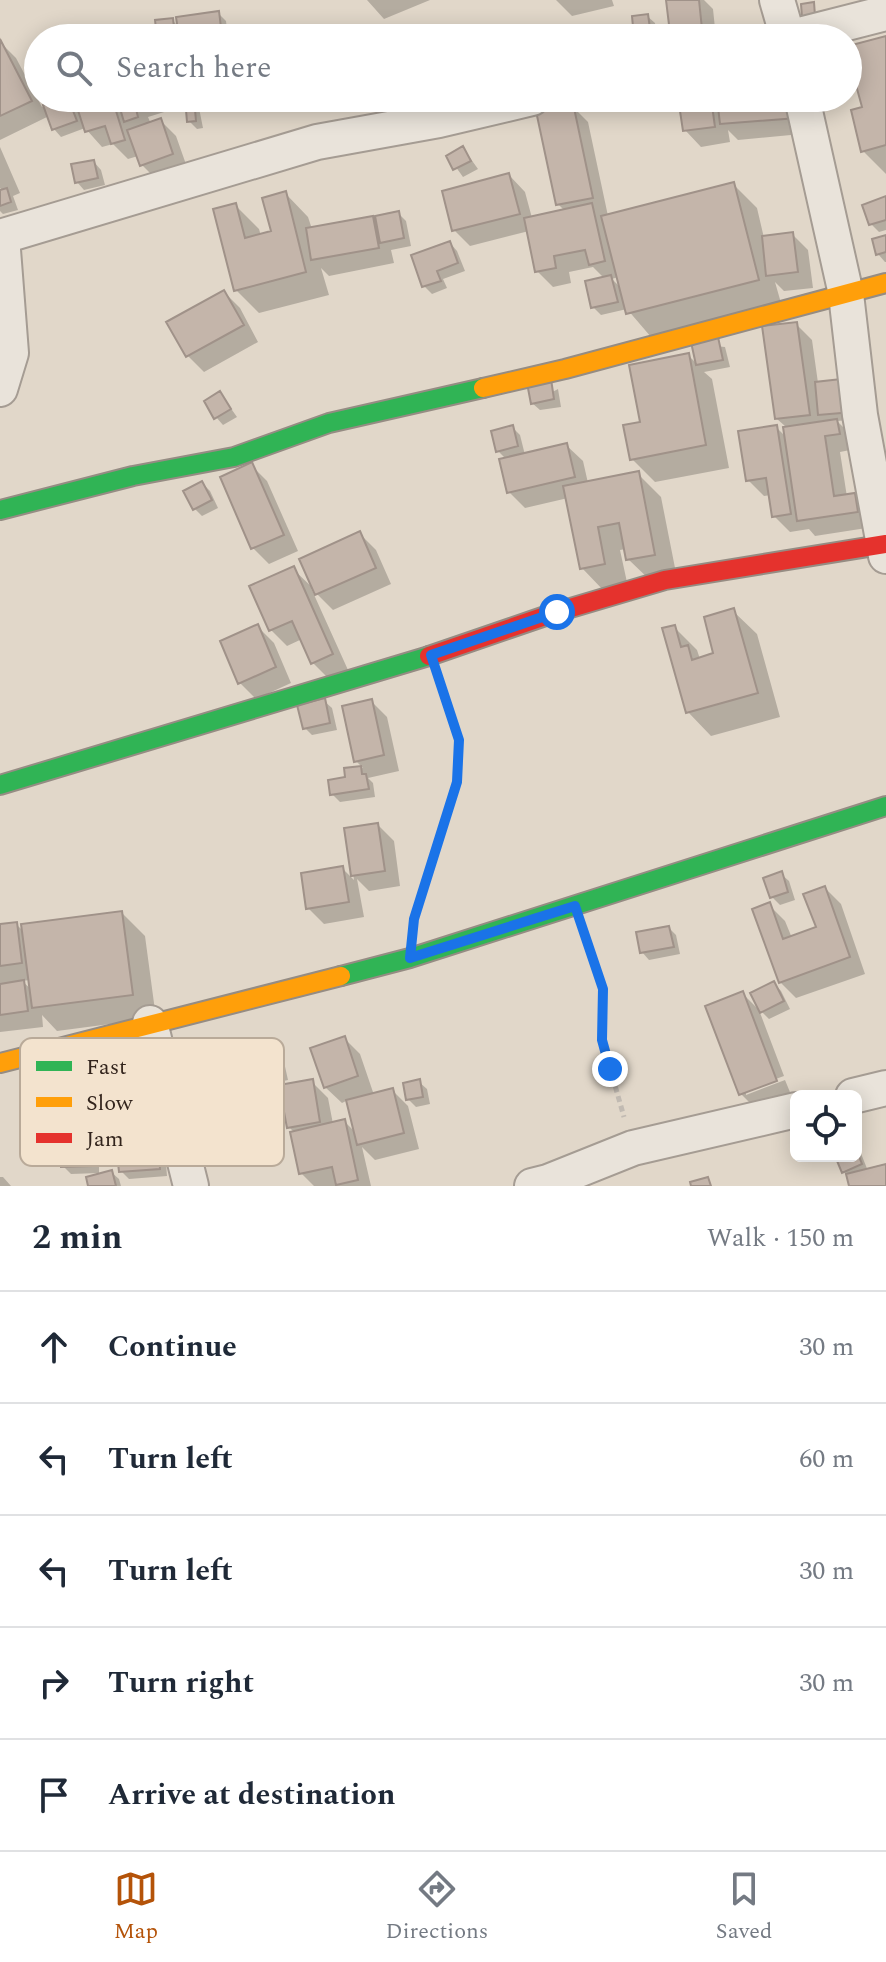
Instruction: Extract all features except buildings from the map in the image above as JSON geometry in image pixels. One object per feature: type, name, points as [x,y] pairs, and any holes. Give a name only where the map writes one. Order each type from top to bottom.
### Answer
[{"type":"street","points":[[777,0],[784,24]]},
{"type":"street","points":[[843,24],[886,13]]},
{"type":"street","points":[[0,389],[11,353],[1,237],[317,142],[473,112]]},
{"type":"street","points":[[0,785],[431,655],[557,612],[665,580],[885,549],[860,415],[846,294],[805,112]]},
{"type":"street","points":[[0,510],[133,476],[234,457],[329,423],[565,369],[886,283]]},
{"type":"street","points":[[94,1038],[410,958],[886,806]]},
{"type":"street","points":[[150,1023],[154,1038]]},
{"type":"street","points":[[0,1063],[20,1058]]},
{"type":"street","points":[[862,1094],[886,1088]]},
{"type":"street","points":[[532,1186],[633,1148],[790,1111]]},
{"type":"street","points":[[186,1166],[191,1186]]},
{"type":"path","points":[[410,958],[414,919],[457,782],[459,740],[431,655]]},
{"type":"path","points":[[575,906],[603,989],[602,1040],[633,1148]]},
{"type":"traffic: fast","points":[[0,510],[133,476],[234,457],[329,423],[483,388]]},
{"type":"traffic: fast","points":[[0,785],[429,656]]},
{"type":"traffic: fast","points":[[341,976],[410,958],[886,806]]},
{"type":"traffic: slow","points":[[483,388],[886,283]]},
{"type":"traffic: slow","points":[[98,1038],[341,976]]},
{"type":"traffic: slow","points":[[0,1063],[20,1058]]},
{"type":"traffic: jam","points":[[429,656],[557,612],[665,580],[886,544]]},
{"type":"route","points":[[557,612],[431,655],[459,740],[457,782],[414,919],[410,958],[575,906],[603,989],[602,1040],[610,1069]]}]
